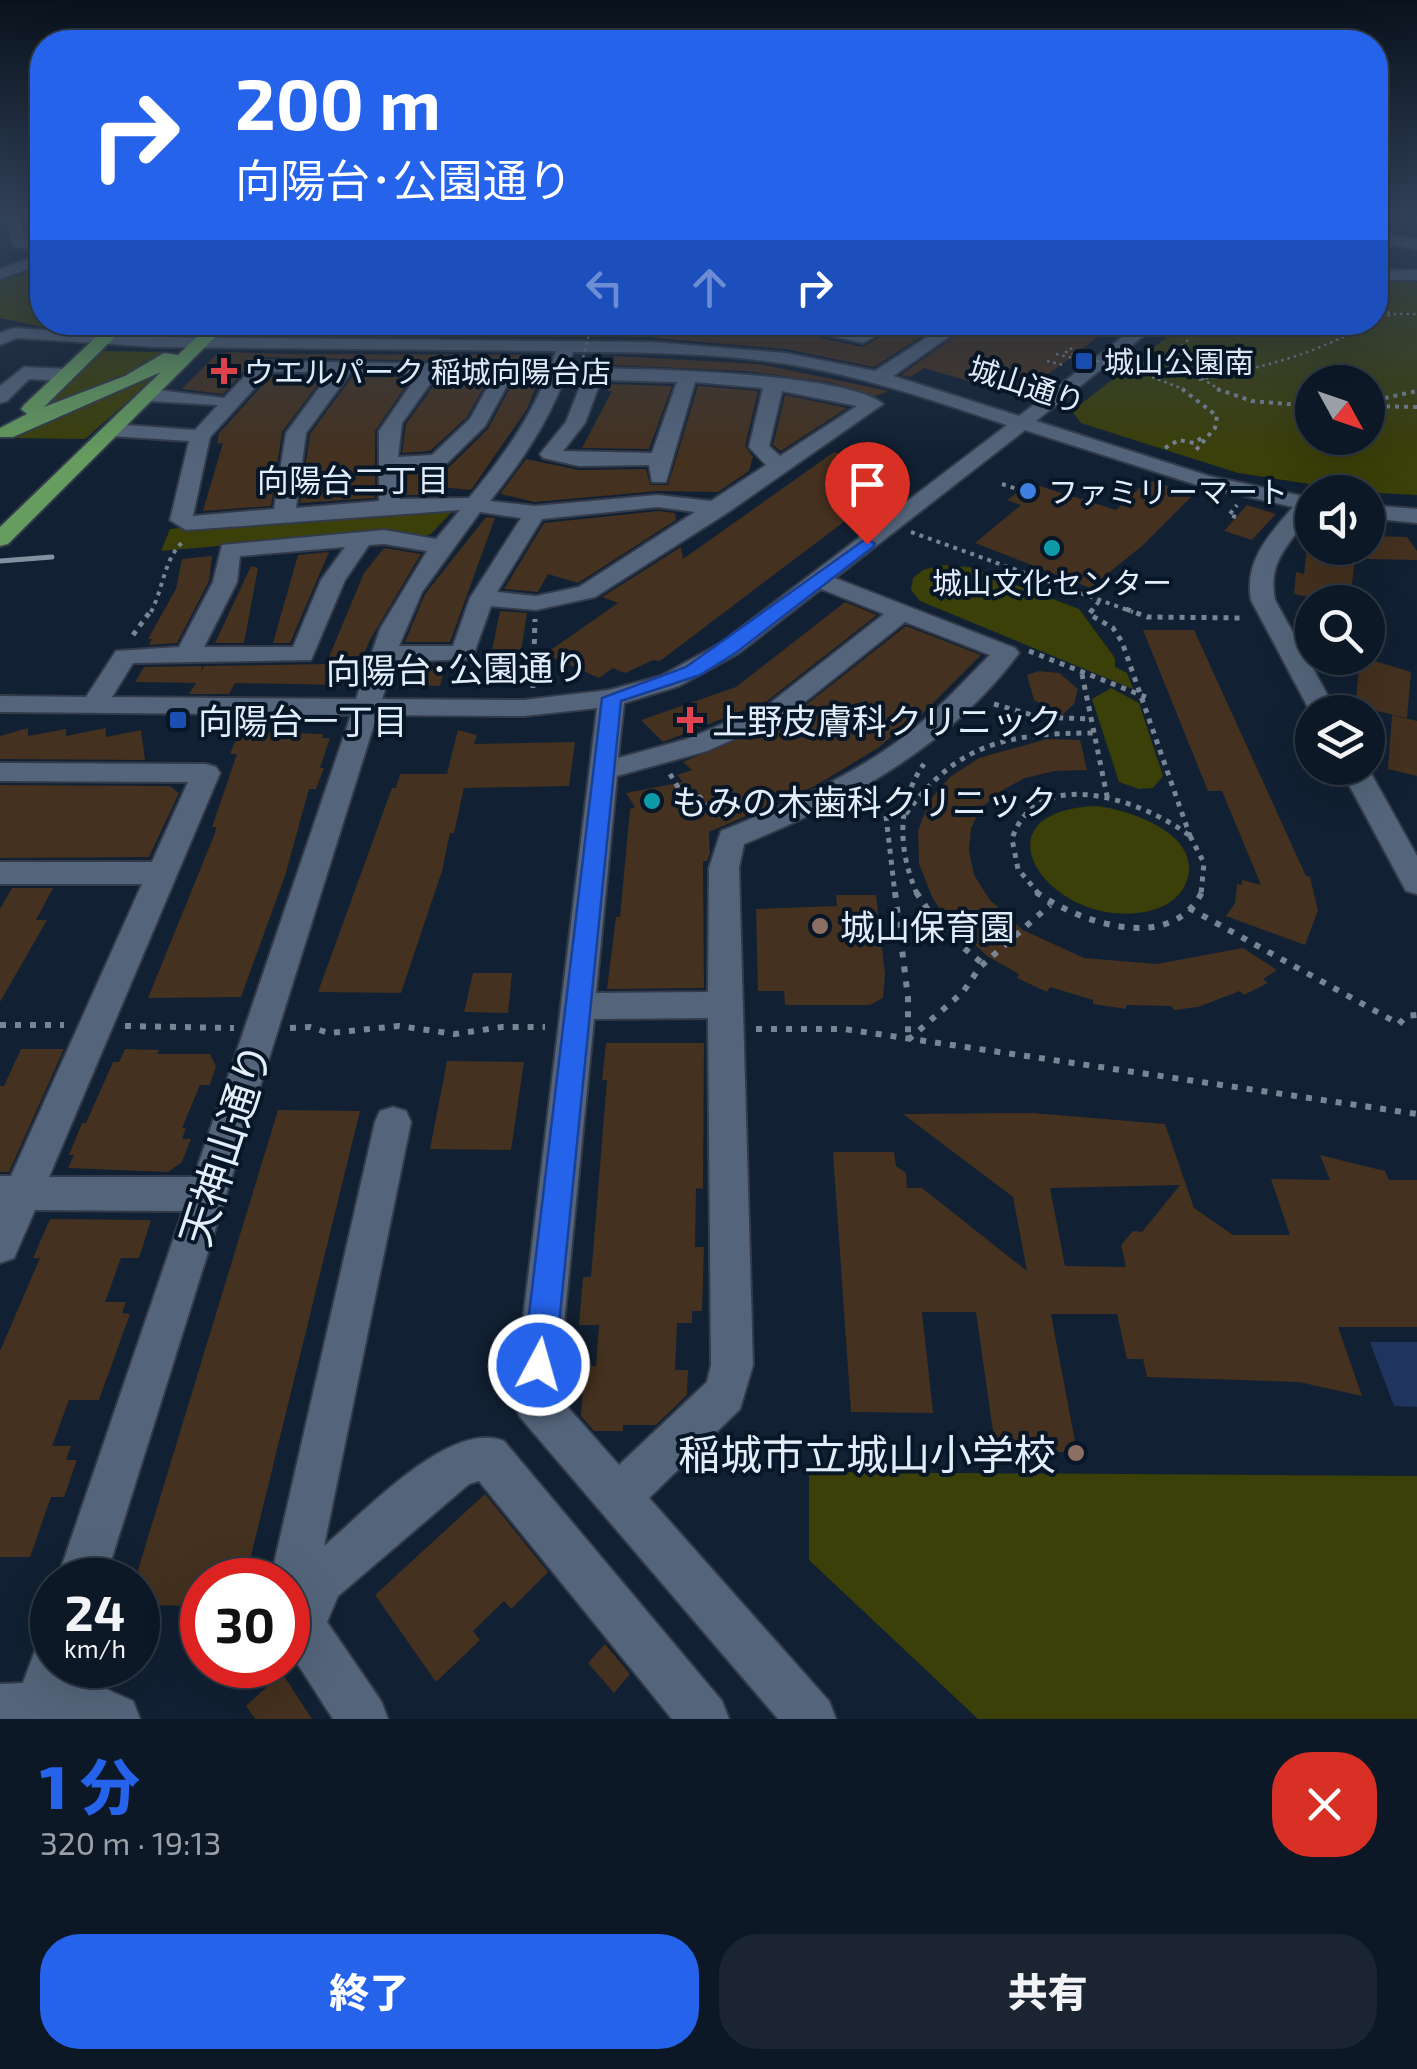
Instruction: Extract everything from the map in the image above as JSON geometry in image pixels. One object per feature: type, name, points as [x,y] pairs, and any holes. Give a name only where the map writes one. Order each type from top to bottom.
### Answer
[{"type":"main road","points":[[3,436],[66,375],[116,335]]},
{"type":"main road","points":[[0,539],[208,337]]},
{"type":"main road","points":[[3,436],[44,411],[150,370],[208,337]]},
{"type":"street","points":[[5,334],[30,334]]},
{"type":"street","points":[[116,335],[320,342]]},
{"type":"street","name":"城山通り","points":[[208,337],[260,335]]},
{"type":"street","name":"城山通り","points":[[491,335],[684,341],[780,350],[882,374],[1204,481],[1295,499]]},
{"type":"street","points":[[882,374],[942,335]]},
{"type":"street","name":"向陽台･公園通り","points":[[0,704],[524,708],[612,698],[693,671],[819,580],[1136,335]]},
{"type":"street","name":"城山通り","points":[[208,337],[710,350],[882,374]]},
{"type":"street","name":"天神山通り","points":[[88,1558],[384,654],[412,585],[534,427],[550,400],[566,346]]},
{"type":"street","points":[[388,464],[438,460],[478,422],[507,368],[264,366],[200,436],[181,520],[186,523],[450,502],[535,513],[658,502],[719,508]]},
{"type":"street","points":[[284,514],[296,433],[345,366]]},
{"type":"street","points":[[390,506],[388,464],[392,423],[433,367]]},
{"type":"street","points":[[0,399],[24,373],[66,375]]},
{"type":"street","points":[[482,598],[536,603],[588,592],[873,404],[774,382],[688,375],[594,374],[575,422],[550,454],[579,460],[660,459]]},
{"type":"street","points":[[658,502],[660,459],[688,375]]},
{"type":"street","points":[[774,382],[758,448],[780,467]]},
{"type":"street","points":[[149,395],[216,400]]},
{"type":"street","points":[[0,399],[38,402]]},
{"type":"street","points":[[112,430],[200,436]]},
{"type":"street","points":[[1385,510],[1417,513]]},
{"type":"street","points":[[384,654],[464,654],[482,598],[535,513]]},
{"type":"street","points":[[1295,521],[1263,560],[1260,592],[1315,695]]},
{"type":"street","points":[[188,654],[225,582],[230,550],[384,538],[440,546]]},
{"type":"street","points":[[94,705],[125,656],[302,656],[333,580],[362,539]]},
{"type":"street","points":[[617,1498],[725,1394],[732,1365],[724,1005],[724,868],[731,838],[832,796],[874,772],[986,692],[1006,653],[819,580]]},
{"type":"street","points":[[606,770],[744,728],[778,710],[902,612]]},
{"type":"street","points":[[612,698],[535,1402],[811,1719]]},
{"type":"street","points":[[0,772],[206,774],[96,1025],[12,1192],[0,1245]]},
{"type":"street","points":[[1363,785],[1417,883]]},
{"type":"street","points":[[0,874],[164,873]]},
{"type":"street","points":[[578,1006],[724,1005]]},
{"type":"street","points":[[311,1602],[297,1564],[393,1122]]},
{"type":"street","points":[[12,1192],[209,1194]]},
{"type":"street","points":[[362,1719],[302,1626],[320,1579],[458,1464],[488,1457],[704,1719]]},
{"type":"street","points":[[33,1700],[88,1706],[116,1719]]},
{"type":"path","points":[[1388,312],[1417,314]]},
{"type":"path","points":[[1388,316],[1393,314]]},
{"type":"path","points":[[580,370],[589,335]]},
{"type":"path","points":[[1146,375],[1193,335]]},
{"type":"path","points":[[1197,380],[1293,360],[1349,335]]},
{"type":"path","points":[[1072,348],[1066,352],[1190,392],[1217,416],[1216,428],[1196,450]]},
{"type":"path","points":[[1056,354],[1081,361]]},
{"type":"path","points":[[1169,358],[1197,380],[1236,399],[1295,406]]},
{"type":"path","points":[[1047,360],[1072,368]]},
{"type":"path","points":[[1126,361],[1160,365]]},
{"type":"path","points":[[1385,398],[1417,391]]},
{"type":"path","points":[[1385,406],[1417,407]]},
{"type":"path","points":[[1158,452],[1179,440],[1194,443],[1204,437]]},
{"type":"path","points":[[1002,484],[1020,490]]},
{"type":"path","points":[[908,531],[1148,616],[1258,618]]},
{"type":"path","points":[[1100,600],[1089,614],[1115,629],[1146,698],[1190,836],[1204,860],[1205,884],[1190,908],[1168,921],[1133,927],[1094,922],[1052,904],[1030,888],[1015,864],[1012,839],[1022,818],[1044,803],[1073,795],[1107,796],[1154,809],[1190,836]]},
{"type":"path","points":[[533,691],[536,603]]},
{"type":"path","points":[[1006,653],[1020,647],[1146,698]]},
{"type":"path","points":[[1082,674],[1107,796]]},
{"type":"path","points":[[982,712],[986,692],[1039,717],[1091,720]]},
{"type":"path","points":[[905,816],[925,784],[980,746],[1039,733],[1094,734]]},
{"type":"path","points":[[937,753],[924,763],[908,790],[904,847],[909,876],[920,901],[941,928],[983,964]]},
{"type":"path","points":[[660,756],[687,802],[700,798],[731,838]]},
{"type":"path","points":[[886,816],[908,998],[908,1040],[962,992],[983,964],[1052,904]]},
{"type":"path","points":[[1190,908],[1399,1024],[1406,1016],[1417,1015]]},
{"type":"path","points":[[0,1025],[96,1025]]},
{"type":"green space","points":[[0,298],[30,298],[30,324],[0,318]]},
{"type":"green space","points":[[1388,298],[1417,298],[1417,495],[1385,493],[1385,475],[1295,475],[1295,482],[1238,473],[1081,423],[1072,411],[1170,335],[1388,335]]},
{"type":"green space","points":[[98,351],[168,352],[123,379],[37,409]]},
{"type":"green space","points":[[168,366],[85,439],[11,438],[27,425]]},
{"type":"green space","points":[[440,507],[451,513],[431,534],[418,538],[287,540],[161,551],[170,529]]},
{"type":"green space","points":[[940,565],[969,567],[1079,609],[1115,658],[1115,667],[1127,673],[1133,689],[920,601],[911,590],[913,578]]},
{"type":"green space","points":[[1111,688],[1139,703],[1163,776],[1153,788],[1139,789],[1119,782],[1092,699]]},
{"type":"green space","points":[[1095,806],[1145,819],[1176,839],[1186,852],[1189,868],[1185,885],[1175,899],[1149,911],[1114,913],[1082,905],[1056,889],[1038,869],[1030,848],[1036,828],[1057,813]]},
{"type":"green space","points":[[809,1472],[1417,1476],[1417,1719],[978,1719],[809,1560]]},
{"type":"water","points":[[1370,1342],[1417,1342],[1417,1407],[1394,1406]]},
{"type":"building","points":[[808,335],[862,347],[884,335],[924,335],[874,367],[786,349],[654,338]]},
{"type":"building","points":[[956,335],[1101,335],[1023,393],[1009,393],[924,368],[910,377],[901,375]]},
{"type":"building","points":[[216,355],[548,355],[527,409],[471,490],[429,486],[429,495],[404,495],[403,473],[448,468],[488,429],[519,371],[516,363],[263,357],[255,359],[223,394],[182,389]]},
{"type":"building","points":[[614,356],[760,364],[889,391],[876,396],[830,382],[745,371],[611,365]]},
{"type":"building","points":[[271,376],[324,376],[282,432],[271,506],[203,511],[223,443],[217,444],[219,433]]},
{"type":"building","points":[[352,377],[412,377],[375,431],[375,498],[300,503],[310,434]]},
{"type":"building","points":[[439,378],[489,378],[467,417],[430,451],[402,453],[406,424]]},
{"type":"building","points":[[608,384],[672,386],[649,449],[582,448],[612,391],[608,391]]},
{"type":"building","points":[[698,386],[758,391],[745,446],[753,457],[749,471],[718,492],[658,491],[535,502],[500,494],[526,459],[579,470],[646,469],[650,485],[668,485]]},
{"type":"building","points":[[785,395],[847,408],[781,451],[773,445]]},
{"type":"building","points":[[834,452],[878,466],[829,503],[857,512],[660,661],[653,660],[625,673],[613,668],[599,678],[545,654],[618,603],[602,597],[681,547],[683,559]]},
{"type":"building","points":[[1148,480],[1194,494],[1142,546],[1090,588],[975,543],[1021,505],[1007,500],[1030,483],[1116,510]]},
{"type":"building","points":[[1247,505],[1276,514],[1252,540],[1224,531]]},
{"type":"building","points":[[658,511],[675,513],[676,520],[578,583],[548,574],[538,592],[504,589],[544,523]]},
{"type":"building","points":[[486,517],[495,518],[450,642],[405,642],[425,594]]},
{"type":"building","points":[[1385,536],[1407,537],[1417,551],[1417,560],[1385,559]]},
{"type":"building","points":[[384,548],[421,554],[370,640],[353,679],[343,685],[235,683],[229,694],[189,694],[196,683],[135,682],[144,667],[202,666],[201,672],[204,666],[326,664],[364,573]]},
{"type":"building","points":[[329,552],[290,643],[273,643],[298,555]]},
{"type":"building","points":[[212,556],[209,581],[177,643],[149,645],[152,639],[148,639],[176,589],[182,559]]},
{"type":"building","points":[[1305,565],[1354,565],[1352,585],[1295,585],[1294,594],[1296,572],[1304,574]]},
{"type":"building","points":[[251,566],[258,568],[244,643],[215,643]]},
{"type":"building","points":[[845,602],[877,615],[767,701],[663,742],[641,720],[736,687]]},
{"type":"building","points":[[500,611],[527,613],[516,683],[485,685]]},
{"type":"building","points":[[906,626],[981,655],[910,726],[906,724],[878,748],[815,786],[709,832],[710,854],[703,861],[704,988],[607,989],[616,917],[620,917],[630,809],[635,807],[626,793],[683,782],[677,775],[692,770],[683,762],[788,719]]},
{"type":"building","points":[[1143,630],[1194,630],[1306,876],[1310,877],[1318,910],[1305,945],[1226,916],[1235,903],[1237,884],[1242,885],[1242,880],[1261,885],[1222,791],[1208,791]]},
{"type":"building","points":[[446,664],[440,686],[413,685],[419,665]]},
{"type":"building","points":[[1385,664],[1411,672],[1407,718],[1385,713],[1385,695],[1356,695],[1358,675],[1385,675]]},
{"type":"building","points":[[1039,671],[1059,673],[1078,689],[1074,704],[1061,716],[1034,700],[1027,675]]},
{"type":"building","points":[[1392,715],[1417,721],[1417,776],[1388,769]]},
{"type":"building","points":[[28,728],[28,736],[66,729],[66,736],[106,728],[106,737],[141,730],[145,760],[0,759],[0,736]]},
{"type":"building","points":[[458,730],[477,735],[474,744],[575,742],[569,786],[464,788],[454,833],[450,833],[442,871],[401,993],[318,992],[392,788],[396,788],[400,774],[447,774]]},
{"type":"building","points":[[239,732],[323,734],[322,738],[330,738],[320,768],[324,768],[316,789],[309,789],[285,876],[241,997],[148,998],[215,833],[216,827],[212,827],[237,754],[230,754]]},
{"type":"building","points":[[1047,739],[1080,740],[1087,770],[1055,771],[1025,778],[982,807],[971,828],[969,851],[974,875],[990,900],[1023,930],[1084,958],[1157,964],[1243,948],[1277,970],[1263,979],[1268,983],[1244,995],[1240,991],[1198,1007],[1174,1010],[1172,1006],[1126,1005],[1126,1009],[1093,1004],[1093,1000],[1050,987],[1047,992],[1017,978],[1019,974],[987,956],[945,916],[933,899],[919,864],[918,831],[929,801],[950,777],[979,758]]},
{"type":"building","points":[[0,785],[170,786],[179,793],[149,857],[0,858]]},
{"type":"building","points":[[12,888],[53,888],[36,920],[47,920],[0,1002],[0,909]]},
{"type":"building","points":[[836,895],[876,895],[885,974],[883,998],[870,1005],[785,1005],[784,991],[758,991],[756,909],[837,906]]},
{"type":"building","points":[[473,973],[512,973],[508,1013],[464,1012]]},
{"type":"building","points":[[606,1043],[704,1043],[703,1189],[696,1188],[695,1247],[704,1247],[702,1311],[692,1311],[692,1323],[677,1323],[675,1370],[688,1370],[687,1395],[656,1425],[623,1425],[623,1431],[594,1431],[581,1416],[584,1366],[596,1366],[599,1325],[579,1325],[583,1277],[591,1277],[607,1080],[602,1080]]},
{"type":"building","points":[[21,1049],[64,1049],[9,1172],[0,1172],[0,1086],[4,1086]]},
{"type":"building","points":[[125,1049],[159,1050],[157,1054],[210,1054],[216,1066],[210,1085],[200,1085],[182,1128],[186,1128],[182,1139],[191,1139],[182,1162],[168,1172],[68,1168],[82,1123],[86,1123],[113,1062],[119,1062]]},
{"type":"building","points":[[447,1061],[524,1062],[511,1150],[430,1149]]},
{"type":"building","points":[[278,1110],[360,1111],[250,1558],[180,1558],[180,1606],[160,1605],[160,1558],[142,1558]]},
{"type":"building","points":[[1033,1113],[1165,1124],[1194,1208],[1233,1235],[1290,1235],[1271,1179],[1330,1180],[1320,1155],[1385,1171],[1389,1180],[1417,1180],[1417,1327],[1338,1327],[1362,1396],[1299,1382],[1147,1377],[1143,1359],[1127,1359],[1117,1314],[1051,1314],[1077,1452],[996,1452],[976,1312],[922,1312],[933,1413],[851,1412],[833,1152],[894,1152],[896,1166],[906,1173],[907,1188],[922,1188],[1027,1271],[1013,1197],[903,1114]],"holes":[[[1180,1185],[1142,1232],[1133,1231],[1121,1245],[1126,1267],[1065,1266],[1050,1188]]]},
{"type":"building","points":[[50,1219],[151,1220],[139,1258],[121,1258],[105,1302],[126,1302],[122,1313],[130,1314],[99,1400],[69,1400],[52,1446],[71,1446],[66,1460],[77,1460],[64,1497],[51,1497],[30,1557],[0,1557],[0,1351],[40,1258],[33,1258]]},
{"type":"building","points":[[485,1494],[548,1572],[511,1609],[504,1601],[473,1631],[480,1640],[436,1682],[375,1595]]},
{"type":"building","points":[[605,1644],[630,1674],[614,1693],[588,1663]]},
{"type":"building","points":[[266,1688],[292,1688],[312,1719],[255,1719],[246,1706]]},
{"type":"railway","points":[[0,561],[52,557]]},
{"type":"place","name":"城山公園南","points":[[1084,361]]},
{"type":"place","name":"ウエルパーク 稲城向陽台店","points":[[224,371]]},
{"type":"place","name":"ファミリーマート","points":[[1028,491]]},
{"type":"place","name":"城山文化センター","points":[[1052,548]]},
{"type":"place","name":"向陽台一丁目","points":[[178,720]]},
{"type":"place","name":"上野皮膚科クリニック","points":[[690,720]]},
{"type":"place","name":"もみの木歯科クリニック","points":[[652,801]]},
{"type":"place","name":"城山保育園","points":[[820,926]]},
{"type":"place","name":"稲城市立城山小学校","points":[[1076,1453]]},
{"type":"district","name":"向陽台二丁目","points":[[353,479]]},
{"type":"route","points":[[539,1365],[612,698],[693,671],[730,648],[867,544]]}]
